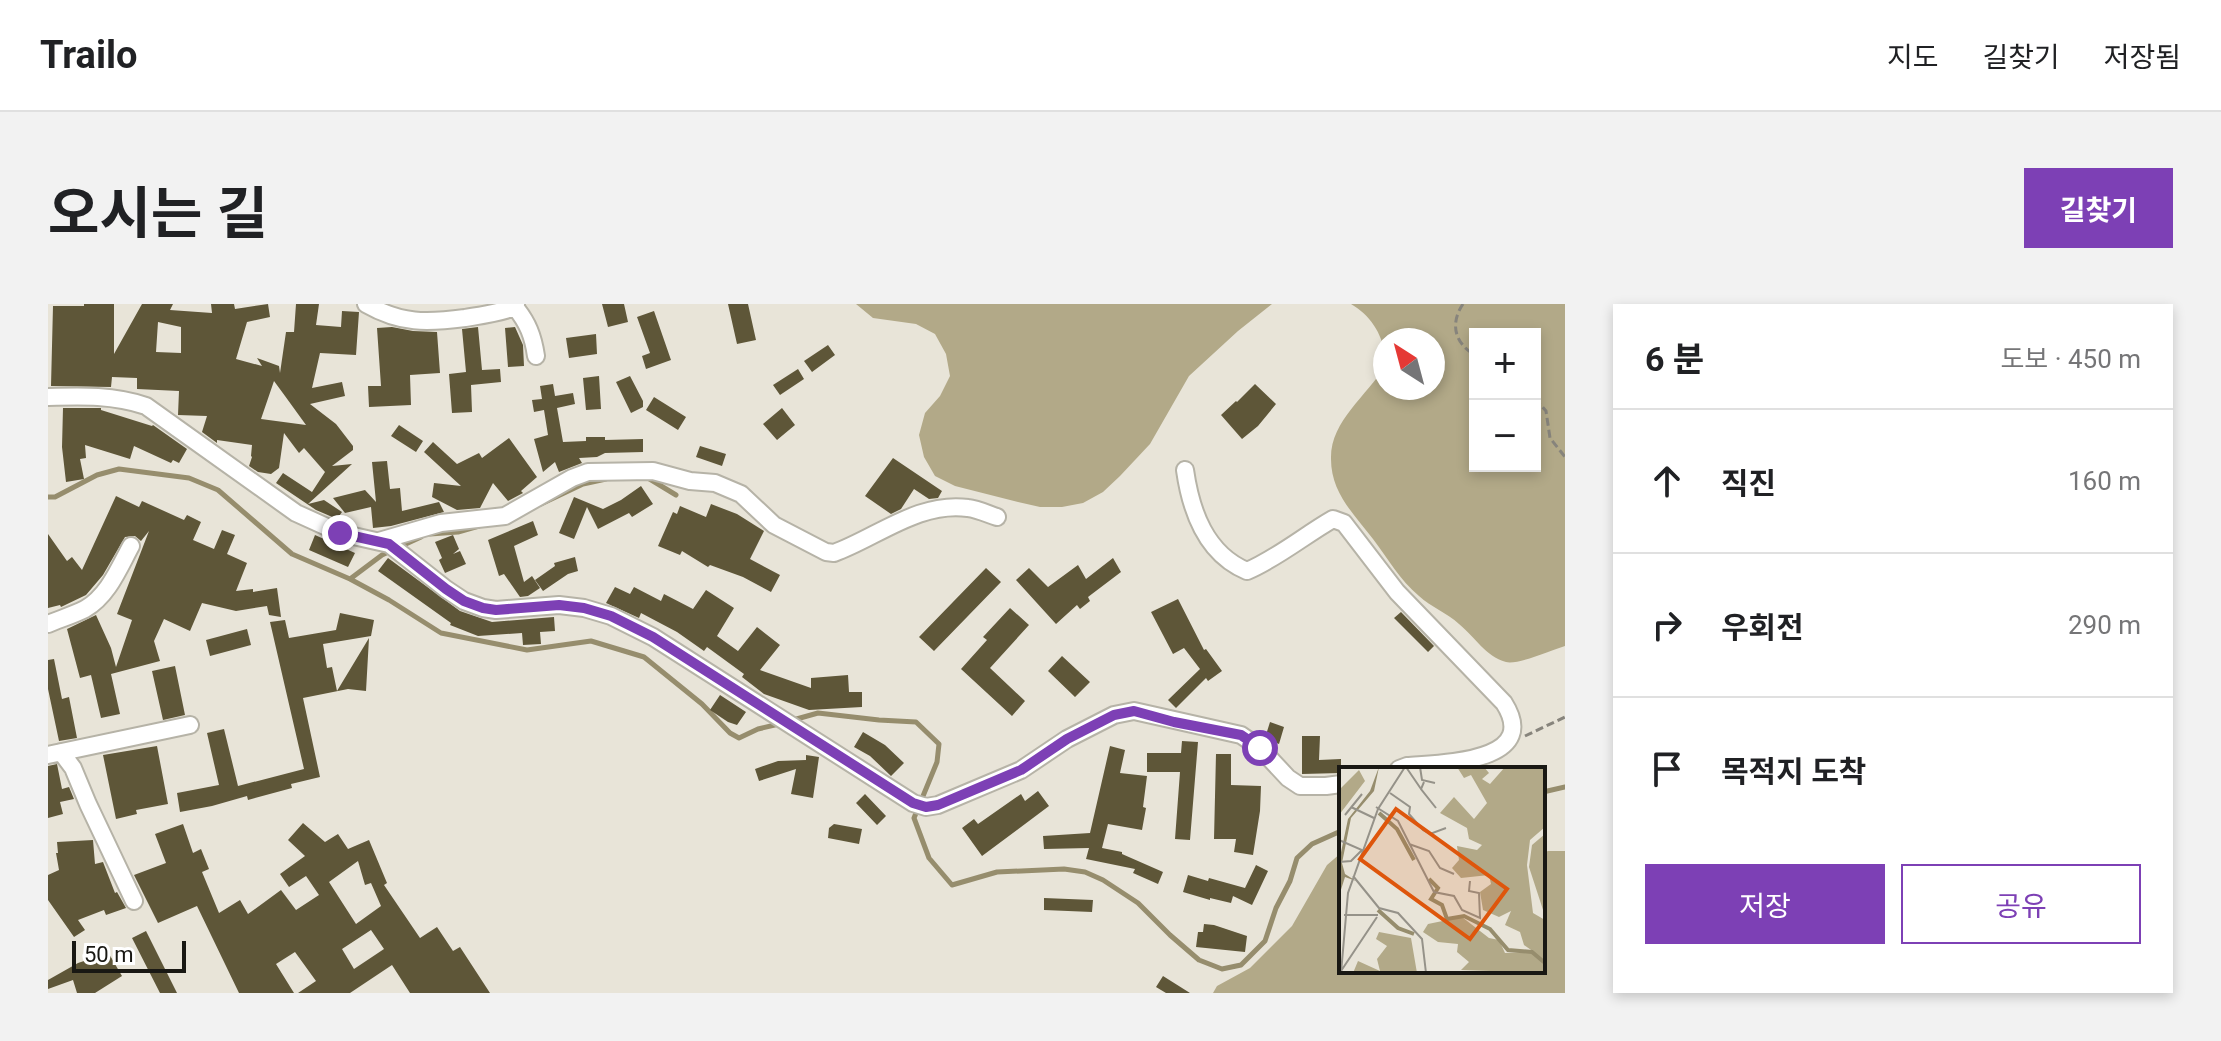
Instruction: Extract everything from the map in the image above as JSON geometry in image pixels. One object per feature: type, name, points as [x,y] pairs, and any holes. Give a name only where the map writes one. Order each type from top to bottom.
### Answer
[{"type":"street","points":[[366,304],[391,316],[433,322],[499,313],[516,305],[527,322],[536,356]]},
{"type":"street","points":[[48,397],[100,396],[146,406],[296,513],[340,533],[389,546],[464,601],[496,610],[559,605],[611,616],[653,637],[919,805],[938,805],[1021,770],[1079,733],[1114,715],[1134,711],[1241,735],[1260,748],[1288,778],[1300,786],[1339,784]]},
{"type":"street","points":[[1185,470],[1199,526],[1221,556],[1247,571],[1333,519],[1344,523],[1397,592],[1509,711],[1512,723],[1509,740],[1500,749],[1464,760],[1404,767]]},
{"type":"street","points":[[389,546],[441,523],[505,516],[588,472],[653,471],[697,483],[715,483],[741,494],[774,525],[826,552],[834,553],[900,521],[927,512],[952,507],[970,508],[997,517]]},
{"type":"street","points":[[48,624],[86,608],[96,600],[114,578],[131,546]]},
{"type":"street","points":[[54,753],[190,725]]},
{"type":"street","points":[[54,753],[73,768],[134,901]]},
{"type":"path","points":[[1463,304],[1455,317],[1456,335],[1469,352]]},
{"type":"path","points":[[1537,400],[1546,411],[1550,438],[1565,457]]},
{"type":"path","points":[[1509,740],[1565,717]]},
{"type":"shaded area","points":[[856,304],[1272,304],[1189,376],[1150,444],[1103,492],[1083,503],[1040,507],[955,486],[935,476],[924,457],[919,435],[925,413],[940,396],[950,376],[946,354],[935,334],[916,324],[873,318]]},
{"type":"shaded area","points":[[1351,304],[1565,304],[1565,646],[1511,662],[1492,656],[1465,629],[1412,590],[1339,493],[1332,471],[1332,445],[1343,421],[1373,382],[1373,400],[1445,400],[1445,328],[1375,328]]},
{"type":"shaded area","points":[[1565,851],[1565,993],[1213,993],[1217,986],[1250,968],[1292,926],[1327,865],[1339,855],[1339,973],[1545,973],[1545,852]]},
{"type":"building","points":[[114,304],[114,354],[142,304],[173,304],[170,310],[212,313],[211,304],[234,304],[235,309],[268,304],[270,317],[247,322],[236,359],[262,366],[257,358],[279,366],[280,373],[286,332],[294,332],[296,304],[319,304],[316,325],[341,327],[342,311],[359,312],[356,355],[320,353],[312,388],[342,382],[345,396],[310,404],[336,424],[353,446],[353,450],[332,466],[352,464],[308,504],[324,500],[342,512],[337,519],[316,510],[276,483],[283,473],[312,492],[325,472],[304,448],[299,453],[284,433],[279,468],[271,474],[258,472],[249,466],[252,445],[217,440],[217,443],[202,432],[207,416],[178,415],[179,391],[137,389],[137,378],[112,377],[111,387],[51,386],[53,306]],"holes":[[[158,322],[181,327],[181,353],[156,352]],[[274,381],[285,396],[306,425],[261,419]]]},
{"type":"building","points":[[602,304],[624,304],[628,322],[608,327]]},
{"type":"building","points":[[728,304],[748,304],[756,340],[737,344]]},
{"type":"building","points":[[654,311],[671,360],[646,369],[642,356],[650,353],[637,317]]},
{"type":"building","points":[[478,327],[482,370],[500,369],[501,382],[471,385],[472,412],[452,413],[449,374],[466,372],[462,329]]},
{"type":"building","points":[[515,327],[523,345],[524,366],[508,367],[505,328]]},
{"type":"building","points":[[377,328],[437,332],[440,373],[410,375],[411,405],[369,407],[368,386],[381,386]]},
{"type":"building","points":[[596,334],[597,354],[569,358],[566,338]]},
{"type":"building","points":[[828,345],[835,355],[812,372],[804,361]]},
{"type":"building","points":[[798,369],[804,379],[780,395],[773,385]]},
{"type":"building","points":[[599,376],[601,409],[586,410],[583,378]]},
{"type":"building","points":[[630,376],[643,401],[643,407],[631,413],[616,382]]},
{"type":"building","points":[[553,384],[555,396],[573,393],[575,404],[557,408],[563,442],[586,441],[586,437],[643,439],[643,452],[605,453],[597,457],[579,458],[582,463],[559,472],[555,462],[543,472],[534,439],[548,435],[544,410],[534,412],[532,400],[542,399],[540,386]]},
{"type":"building","points":[[1255,384],[1276,404],[1258,426],[1242,439],[1221,415]]},
{"type":"building","points":[[654,397],[686,417],[678,430],[646,410]]},
{"type":"building","points":[[63,408],[101,408],[153,425],[187,449],[179,463],[173,460],[171,463],[134,446],[130,459],[85,445],[86,458],[80,459],[84,479],[66,482],[62,447]]},
{"type":"building","points":[[782,408],[795,425],[777,440],[763,424]]},
{"type":"building","points":[[399,425],[423,441],[416,452],[391,436]]},
{"type":"building","points":[[509,438],[537,477],[521,491],[523,493],[508,501],[493,483],[480,508],[457,510],[432,497],[434,483],[461,486],[424,452],[433,442],[457,464],[479,453],[482,458]]},
{"type":"building","points":[[700,446],[726,454],[722,466],[696,457]]},
{"type":"building","points":[[893,458],[942,491],[938,498],[929,499],[914,489],[901,509],[891,514],[865,496]]},
{"type":"building","points":[[387,461],[390,489],[400,488],[402,511],[439,502],[444,512],[373,528],[371,507],[345,513],[333,498],[365,490],[376,502],[372,462]]},
{"type":"building","points":[[641,486],[653,504],[632,517],[629,513],[598,529],[587,507],[574,539],[559,533],[574,497],[603,509]]},
{"type":"building","points":[[116,496],[139,507],[142,501],[184,520],[187,515],[201,522],[193,540],[214,549],[222,530],[235,535],[227,554],[247,563],[236,591],[277,588],[281,617],[269,615],[267,606],[236,611],[202,603],[190,631],[164,619],[154,641],[160,661],[111,674],[120,714],[101,718],[91,675],[80,678],[67,629],[96,615],[116,667],[132,620],[117,614],[149,531],[141,541],[135,536],[125,537],[103,575],[86,595],[61,607],[48,608],[48,534],[67,561],[72,557],[82,570]]},
{"type":"building","points":[[711,504],[737,514],[764,531],[750,559],[780,575],[771,592],[743,577],[710,565],[708,567],[682,551],[680,555],[658,546],[673,512],[677,514],[680,506],[706,517]]},
{"type":"building","points":[[533,521],[538,535],[514,546],[524,582],[532,576],[540,588],[520,597],[504,574],[499,576],[488,540]]},
{"type":"building","points":[[315,535],[355,553],[348,567],[309,550]]},
{"type":"building","points":[[453,535],[459,549],[453,554],[460,551],[466,564],[445,573],[435,542]]},
{"type":"building","points":[[575,557],[578,571],[543,591],[535,580],[555,566],[554,563]]},
{"type":"building","points":[[388,558],[460,611],[492,622],[554,617],[555,631],[540,632],[541,644],[523,645],[522,633],[478,636],[450,625],[378,571]]},
{"type":"building","points":[[1113,558],[1121,572],[1088,597],[1090,601],[1080,609],[1077,605],[1056,624],[1016,580],[1029,568],[1048,587],[1078,565],[1086,579]]},
{"type":"building","points":[[986,568],[1001,582],[934,651],[919,637]]},
{"type":"building","points":[[615,587],[630,594],[634,587],[661,601],[664,594],[693,609],[706,590],[734,608],[717,636],[738,651],[757,627],[780,645],[760,670],[811,688],[811,678],[848,675],[849,692],[862,692],[862,707],[809,710],[764,694],[742,677],[744,674],[707,647],[704,651],[641,613],[639,618],[606,603]]},
{"type":"building","points":[[1178,599],[1204,650],[1222,671],[1208,681],[1206,678],[1176,708],[1168,700],[1200,669],[1184,648],[1173,654],[1151,612]]},
{"type":"building","points":[[1010,608],[1029,625],[990,668],[1025,701],[1012,716],[961,669],[987,640],[983,637]]},
{"type":"building","points":[[1401,612],[1434,646],[1428,652],[1394,618]]},
{"type":"building","points":[[340,613],[374,620],[371,636],[323,644],[327,668],[332,667],[337,691],[369,638],[366,691],[348,689],[303,698],[320,777],[248,800],[247,796],[180,812],[177,793],[219,785],[207,733],[224,729],[238,786],[304,769],[270,622],[285,620],[289,638],[336,630]]},
{"type":"building","points":[[247,629],[251,645],[210,656],[206,640]]},
{"type":"building","points":[[1062,656],[1090,682],[1075,697],[1048,671]]},
{"type":"building","points":[[54,659],[62,699],[69,697],[77,738],[59,741],[48,689],[48,660]]},
{"type":"building","points":[[175,666],[185,715],[163,720],[152,671]]},
{"type":"building","points":[[720,695],[746,712],[737,725],[710,710]]},
{"type":"building","points":[[1270,722],[1284,727],[1279,744],[1265,738]]},
{"type":"building","points":[[863,732],[885,745],[904,763],[891,776],[870,756],[854,747]]},
{"type":"building","points":[[1302,736],[1320,736],[1319,760],[1341,759],[1339,773],[1302,774]]},
{"type":"building","points":[[1182,741],[1198,742],[1190,840],[1175,839],[1180,772],[1147,772],[1147,753],[1181,753]]},
{"type":"building","points":[[157,746],[168,804],[136,810],[137,814],[116,819],[103,755]]},
{"type":"building","points":[[1110,746],[1125,750],[1120,773],[1147,776],[1143,807],[1146,808],[1142,830],[1108,824],[1102,848],[1122,852],[1163,872],[1158,884],[1133,873],[1135,869],[1086,859],[1089,848],[1044,849],[1043,836],[1090,833]]},
{"type":"building","points":[[1216,754],[1231,754],[1231,785],[1261,786],[1253,855],[1234,852],[1236,839],[1214,839]]},
{"type":"building","points":[[806,755],[819,757],[813,798],[791,794],[796,769],[759,781],[755,769],[778,761],[806,760]]},
{"type":"building","points":[[57,764],[62,789],[69,787],[74,799],[60,802],[63,814],[48,818],[48,766]]},
{"type":"building","points":[[1038,791],[1049,806],[982,856],[962,828],[974,819],[978,824],[1021,794],[1025,801]]},
{"type":"building","points":[[865,794],[886,816],[877,825],[856,803]]},
{"type":"building","points":[[303,823],[325,842],[338,834],[348,849],[369,840],[387,883],[384,885],[420,938],[437,927],[453,951],[460,947],[490,993],[410,993],[392,965],[350,993],[298,993],[316,981],[295,952],[276,964],[294,993],[239,993],[197,906],[158,923],[134,875],[166,863],[155,834],[183,824],[193,853],[201,849],[209,869],[202,872],[219,913],[240,900],[248,914],[281,890],[296,910],[319,895],[306,876],[289,887],[280,874],[305,856],[288,840]],"holes":[[[358,861],[365,885],[371,883],[381,906],[356,924],[329,882]],[[371,930],[384,949],[354,969],[342,949]]]},
{"type":"building","points":[[834,824],[862,829],[859,844],[828,838],[829,828]]},
{"type":"building","points":[[93,840],[95,864],[103,862],[115,893],[126,908],[106,915],[104,910],[78,920],[85,930],[74,937],[48,900],[48,875],[59,870],[57,842]]},
{"type":"building","points":[[1256,865],[1268,871],[1252,905],[1233,896],[1231,903],[1183,892],[1188,875],[1245,888]]},
{"type":"building","points":[[1044,898],[1093,900],[1092,912],[1044,910]]},
{"type":"building","points":[[1204,924],[1247,936],[1245,952],[1196,947],[1198,932],[1203,932]]},
{"type":"building","points":[[146,931],[177,993],[160,993],[132,938]]},
{"type":"building","points":[[105,947],[122,976],[95,993],[77,993],[73,980],[48,989],[48,980],[90,959],[88,957]]},
{"type":"building","points":[[1163,976],[1190,993],[1166,993],[1156,987]]},
{"type":"waterway","points":[[48,497],[55,497],[97,475],[119,469],[189,478],[218,490],[292,554],[350,579],[441,633],[527,650],[591,641],[644,657],[739,738],[779,724]]},
{"type":"waterway","points":[[648,478],[676,495]]},
{"type":"waterway","points":[[541,504],[583,484],[606,479]]},
{"type":"waterway","points":[[430,534],[458,532],[479,526]]},
{"type":"waterway","points":[[350,579],[382,555],[421,537]]},
{"type":"waterway","points":[[793,720],[818,713],[916,722],[939,744],[937,762],[914,818],[929,858],[952,885],[997,872],[1064,869],[1085,872],[1138,903],[1199,960],[1222,969],[1241,965],[1265,941],[1297,858],[1312,844],[1339,832]]},
{"type":"waterway","points":[[1545,792],[1565,787]]},
{"type":"route","points":[[340,533],[389,544],[446,589],[464,601],[483,608],[496,610],[559,605],[611,616],[653,637],[913,803],[926,807],[938,805],[1021,770],[1067,739],[1114,715],[1134,711],[1241,735],[1260,748]]}]
